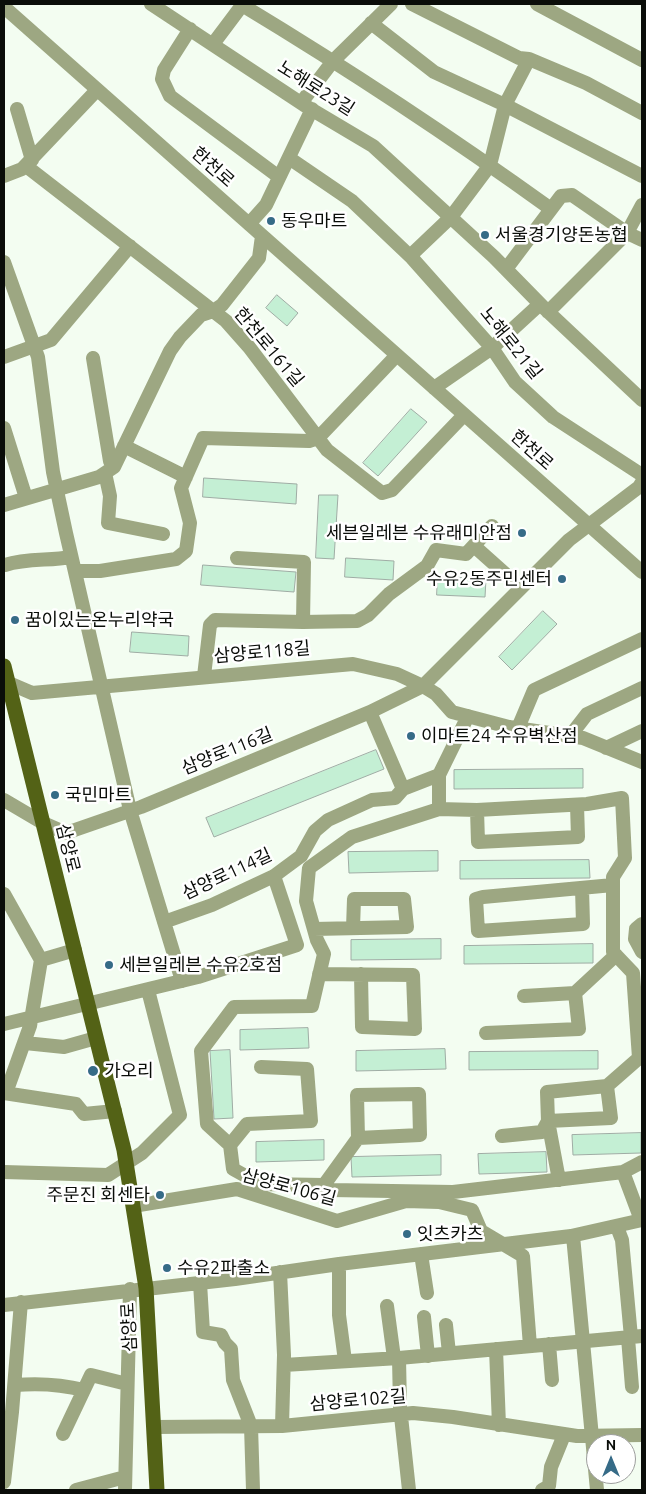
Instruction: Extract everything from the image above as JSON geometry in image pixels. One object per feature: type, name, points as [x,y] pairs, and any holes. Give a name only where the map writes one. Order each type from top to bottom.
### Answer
[{"type":"main road","name":"삼양로","points":[[4,666],[6,682],[115,1111],[126,1163],[146,1288],[157,1490]]},
{"type":"street","name":"노해로23길","points":[[151,4],[306,106],[373,146],[506,269],[544,308],[642,400]]},
{"type":"street","points":[[213,44],[242,4],[490,165],[551,209]]},
{"type":"street","points":[[249,224],[266,205],[288,158],[306,106],[333,62],[391,4]]},
{"type":"street","points":[[412,4],[519,58],[529,59],[586,83],[642,113]]},
{"type":"street","points":[[537,4],[642,60]]},
{"type":"street","name":"한천로","points":[[4,7],[642,572]]},
{"type":"street","points":[[371,23],[434,72],[505,105],[642,176]]},
{"type":"street","points":[[190,29],[164,70],[162,80],[170,96],[279,177]]},
{"type":"street","points":[[410,256],[450,217],[490,165],[505,105],[529,59]]},
{"type":"street","points":[[4,176],[29,163],[97,90]]},
{"type":"street","points":[[17,109],[29,163]]},
{"type":"street","name":"노해로21길","points":[[288,158],[352,201],[410,256],[492,348],[515,382],[552,417],[642,475]]},
{"type":"street","name":"한천로161길","points":[[29,163],[130,246],[214,311],[249,347],[327,450],[382,493],[392,490],[464,415]]},
{"type":"street","points":[[506,269],[561,196],[572,195],[626,233],[642,240]]},
{"type":"street","points":[[434,388],[492,348],[544,308],[626,233],[642,205]]},
{"type":"street","points":[[4,505],[99,477],[109,470],[124,446],[170,351],[180,337],[201,315],[214,311],[222,305],[259,258],[262,236]]},
{"type":"street","points":[[4,357],[51,340],[130,246]]},
{"type":"street","points":[[4,262],[38,357],[57,489],[101,686],[130,810],[182,981]]},
{"type":"street","points":[[5,565],[24,559],[73,564],[100,571],[176,559],[186,551],[190,523],[181,488],[203,438],[309,440],[318,438],[397,355]]},
{"type":"street","points":[[93,358],[110,461],[108,523],[163,534]]},
{"type":"street","points":[[4,428],[26,498]]},
{"type":"street","points":[[124,446],[186,477]]},
{"type":"street","name":"삼양로116길","points":[[4,800],[43,823],[66,832],[130,810],[370,712],[423,686],[569,540],[639,487],[642,482]]},
{"type":"street","points":[[204,676],[210,625],[215,620],[357,621],[368,615],[389,594],[427,566],[436,550],[466,554],[492,526]]},
{"type":"street","points":[[474,546],[521,588]]},
{"type":"street","points":[[237,558],[304,562],[302,622]]},
{"type":"street","points":[[518,728],[534,690],[642,639]]},
{"type":"street","name":"삼양로118길","points":[[6,682],[32,693],[352,664],[397,674],[423,686],[436,694],[452,712],[518,728],[583,738],[642,762]]},
{"type":"street","points":[[570,736],[587,714],[642,688]]},
{"type":"street","points":[[370,712],[404,789]]},
{"type":"street","points":[[439,809],[439,775],[468,716]]},
{"type":"street","points":[[606,748],[642,731]]},
{"type":"street","name":"삼양로114길","points":[[164,922],[212,905],[274,876],[301,856],[315,831],[328,820],[372,800],[395,798],[404,789],[439,775]]},
{"type":"street","points":[[559,1180],[548,1121],[547,1092],[607,1086],[641,1058],[634,973],[613,952],[613,877],[625,858],[622,798],[577,805],[477,810],[439,809],[352,837],[309,868],[306,901],[324,954],[312,1006],[234,1007],[201,1052],[207,1124],[230,1145],[233,1169],[260,1184],[324,1185],[331,1190],[453,1192],[559,1180],[624,1172],[642,1162]]},
{"type":"street","points":[[477,810],[478,842],[578,837],[577,805]]},
{"type":"street","points":[[4,1024],[182,981],[297,945],[274,876]]},
{"type":"street","points":[[582,888],[583,924],[478,931],[476,899],[582,888],[613,885]]},
{"type":"street","points":[[4,894],[41,960],[24,1043],[5,1093],[76,1104],[84,1114],[115,1111]]},
{"type":"street","points":[[642,924],[636,929],[635,938],[642,952]]},
{"type":"street","points":[[314,929],[353,928]]},
{"type":"street","points":[[41,960],[74,950]]},
{"type":"street","points":[[524,996],[576,993],[616,955]]},
{"type":"street","points":[[319,974],[361,974],[413,975],[415,1029],[362,1027],[361,974]]},
{"type":"street","points":[[4,1172],[108,1175],[142,1153],[180,1115],[148,990]]},
{"type":"street","points":[[486,1033],[579,1029],[576,993]]},
{"type":"street","points":[[24,1043],[64,1047],[96,1038]]},
{"type":"street","points":[[230,1145],[247,1124],[311,1121],[307,1069],[261,1067]]},
{"type":"street","points":[[548,1121],[611,1118],[607,1086]]},
{"type":"street","points":[[324,1185],[358,1138],[357,1095],[419,1094],[420,1135],[358,1138]]},
{"type":"street","points":[[502,1136],[542,1132],[548,1121]]},
{"type":"street","points":[[4,1305],[200,1283],[338,1264],[573,1236],[617,1227],[642,1220],[624,1172]]},
{"type":"street","name":"삼양로106길","points":[[133,1206],[238,1189],[337,1221],[406,1201],[439,1202],[472,1210],[481,1231],[505,1244]]},
{"type":"street","points":[[617,1227],[622,1240],[634,1337],[632,1387]]},
{"type":"street","points":[[573,1236],[592,1434]]},
{"type":"street","points":[[505,1244],[523,1256],[530,1346]]},
{"type":"street","points":[[421,1254],[427,1293]]},
{"type":"street","points":[[338,1264],[338,1315],[345,1361]]},
{"type":"street","points":[[280,1272],[284,1365],[282,1426]]},
{"type":"street","points":[[200,1283],[203,1332],[221,1335],[231,1349],[233,1380],[250,1426],[254,1490]]},
{"type":"street","points":[[76,1490],[125,1483],[130,1290]]},
{"type":"street","points":[[4,1480],[15,1385],[21,1302]]},
{"type":"street","points":[[387,1306],[397,1358],[409,1490]]},
{"type":"street","points":[[424,1317],[428,1356]]},
{"type":"street","points":[[446,1325],[449,1354]]},
{"type":"street","points":[[284,1365],[428,1356],[634,1337]]},
{"type":"street","points":[[549,1344],[552,1380]]},
{"type":"street","points":[[496,1349],[499,1425]]},
{"type":"street","points":[[63,1434],[91,1375],[127,1384]]},
{"type":"street","points":[[15,1385],[53,1384],[84,1390]]},
{"type":"street","name":"삼양로102길","points":[[154,1427],[282,1426],[413,1413],[453,1417],[586,1437]]},
{"type":"street","points":[[542,1490],[549,1486],[551,1468],[564,1435]]},
{"type":"building","points":[[277,295],[298,313],[287,326],[266,308]]},
{"type":"building","points":[[411,409],[427,422],[378,476],[363,463]]},
{"type":"building","points":[[204,478],[297,484],[296,504],[203,497]]},
{"type":"building","points":[[319,495],[338,495],[334,559],[316,558]]},
{"type":"building","points":[[346,558],[394,561],[393,580],[345,577]]},
{"type":"building","points":[[203,565],[296,572],[294,592],[201,585]]},
{"type":"building","points":[[438,576],[486,579],[485,597],[437,595]]},
{"type":"building","points":[[543,611],[557,624],[512,670],[499,657]]},
{"type":"building","points":[[132,632],[189,636],[188,656],[130,652]]},
{"type":"building","points":[[376,750],[384,769],[214,837],[206,818]]},
{"type":"building","points":[[583,769],[583,788],[454,789],[454,770]]},
{"type":"building","points":[[438,851],[438,871],[349,873],[348,852]]},
{"type":"building","points":[[589,860],[590,878],[460,879],[460,861]]},
{"type":"building","points":[[441,939],[441,959],[351,960],[351,940]]},
{"type":"building","points":[[593,944],[593,963],[464,964],[464,946]]},
{"type":"building","points":[[308,1028],[309,1048],[240,1050],[240,1030]]},
{"type":"building","points":[[445,1049],[446,1069],[356,1071],[356,1051]]},
{"type":"building","points":[[230,1050],[233,1118],[214,1119],[210,1051]]},
{"type":"building","points":[[598,1051],[598,1069],[469,1070],[469,1052]]},
{"type":"building","points":[[641,1133],[641,1153],[573,1155],[572,1135]]},
{"type":"building","points":[[324,1140],[324,1160],[256,1162],[256,1142]]},
{"type":"building","points":[[546,1152],[547,1172],[479,1174],[478,1154]]},
{"type":"building","points":[[441,1155],[441,1175],[352,1177],[351,1157]]},
{"type":"place","name":"동우마트","points":[[271,221]]},
{"type":"place","name":"서울경기양돈농협","points":[[485,235]]},
{"type":"place","name":"세븐일레븐 수유래미안점","points":[[522,533]]},
{"type":"place","name":"수유2동주민센터","points":[[562,579]]},
{"type":"place","name":"꿈이있는온누리약국","points":[[15,620]]},
{"type":"place","name":"이마트24 수유벽산점","points":[[411,736]]},
{"type":"place","name":"국민마트","points":[[55,795]]},
{"type":"place","name":"세븐일레븐 수유2호점","points":[[109,965]]},
{"type":"place","name":"가오리","points":[[93,1071]]},
{"type":"place","name":"주문진 회센타","points":[[160,1195]]},
{"type":"place","name":"잇츠카츠","points":[[407,1234]]},
{"type":"place","name":"수유2파출소","points":[[167,1268]]}]
